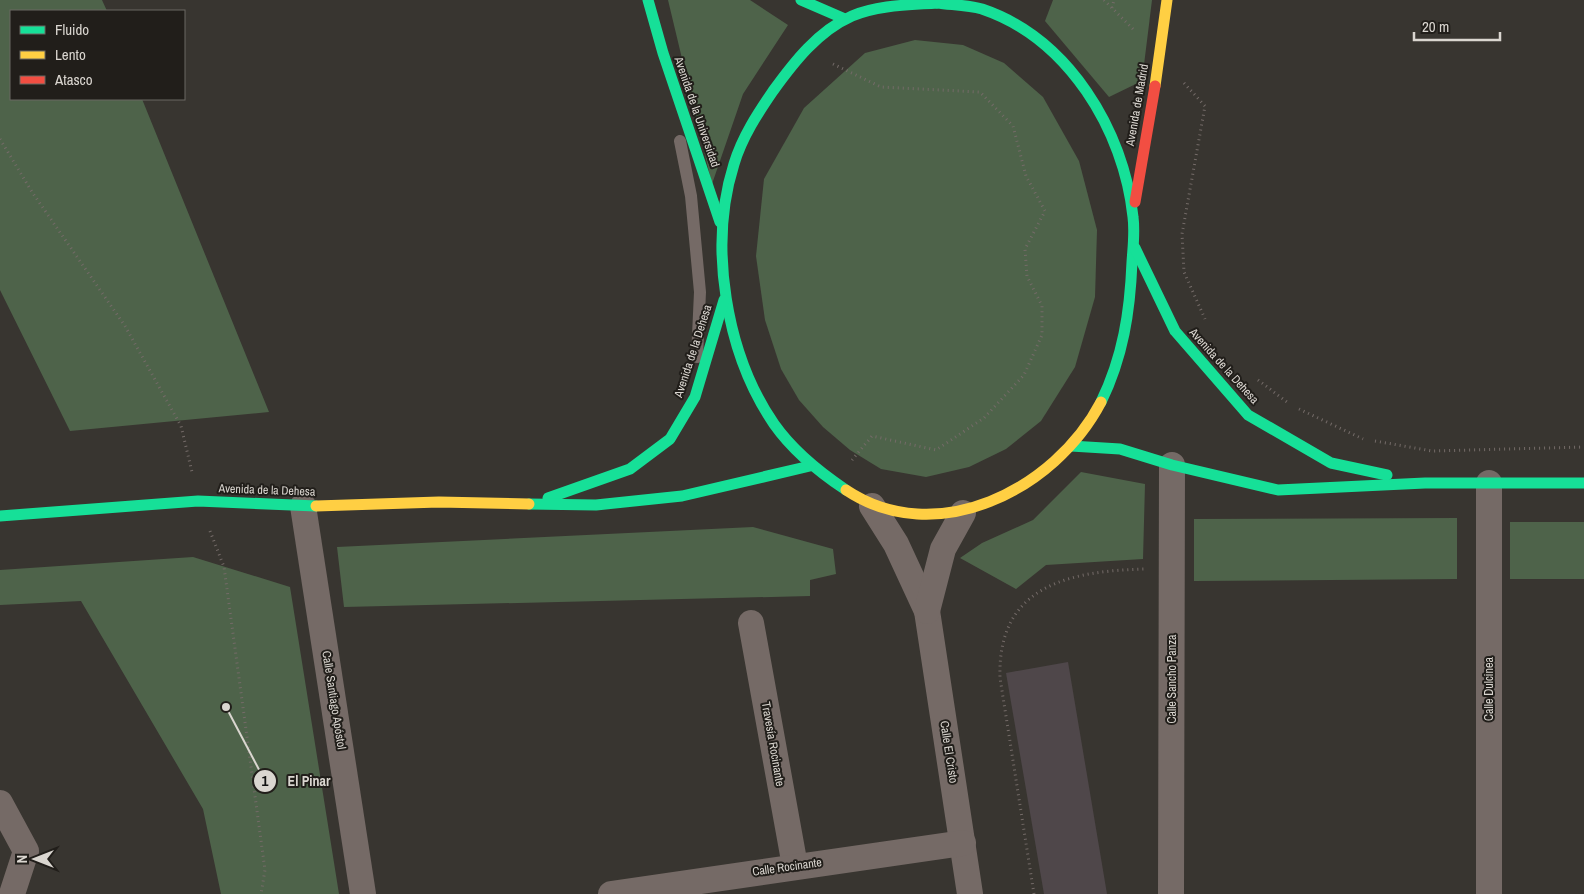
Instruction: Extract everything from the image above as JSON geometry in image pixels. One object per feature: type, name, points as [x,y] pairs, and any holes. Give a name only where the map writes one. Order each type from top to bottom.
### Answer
[{"type":"street","name":"Avenida de la Universidad","points":[[648,0],[663,53],[723,231]]},
{"type":"street","points":[[801,0],[845,19]]},
{"type":"street","name":"Avenida de Madrid","points":[[1133,214],[1160,56],[1167,0]]},
{"type":"street","points":[[937,3],[979,8],[1022,28],[1048,49],[1097,108],[1121,164],[1133,214],[1133,245],[1126,335],[1112,379],[1096,411],[1071,446],[1050,467],[1007,493],[963,513],[899,515],[872,506],[810,466],[784,438],[761,405],[741,365],[732,331],[726,294],[723,231],[726,196],[735,161],[758,114],[791,66],[816,42],[845,19],[874,11],[937,3]]},
{"type":"street","points":[[979,8],[994,3]]},
{"type":"street","name":"Avenida de la Dehesa","points":[[1133,245],[1175,331],[1248,415],[1331,463],[1425,483]]},
{"type":"street","name":"Avenida de la Dehesa","points":[[533,504],[630,468],[670,439],[695,397],[726,294]]},
{"type":"street","name":"Avenida de la Dehesa","points":[[1071,446],[1120,449],[1172,465],[1278,490],[1425,483],[1584,483]]},
{"type":"street","name":"Calle Sancho Panza","points":[[1171,894],[1172,465]]},
{"type":"street","name":"Avenida de la Dehesa","points":[[0,516],[198,500],[303,506],[438,502],[596,505],[682,496],[810,466]]},
{"type":"street","name":"Calle Dulcinea","points":[[1489,483],[1489,894]]},
{"type":"street","name":"Calle Santiago Apóstol","points":[[303,506],[363,894]]},
{"type":"street","name":"Calle El Cristo","points":[[872,506],[896,544],[927,611],[970,894]]},
{"type":"street","name":"Calle El Cristo","points":[[927,611],[943,548],[963,513]]},
{"type":"street","name":"Travesía Rocinante","points":[[751,623],[795,866]]},
{"type":"street","points":[[0,803],[26,851],[12,894]]},
{"type":"street","name":"Calle Rocinante","points":[[611,894],[795,866],[963,844]]},
{"type":"lane","points":[[663,53],[691,196],[700,292],[695,397]]},
{"type":"path","points":[[1104,0],[1160,56],[1206,106],[1182,234],[1184,272],[1204,318],[1209,325]]},
{"type":"path","points":[[1112,8],[1114,0]]},
{"type":"path","points":[[834,56],[828,62],[881,87],[980,92],[1013,126],[1026,176],[1046,211],[1024,249],[1027,276],[1042,306],[1042,335],[1024,375],[984,418],[936,450],[872,436],[851,460]]},
{"type":"path","points":[[1252,376],[1291,406],[1364,439]]},
{"type":"path","points":[[1374,441],[1432,451],[1584,447]]},
{"type":"path","points":[[844,456],[858,465]]},
{"type":"path","points":[[1034,894],[1000,678],[1003,637],[1025,603],[1052,583],[1104,570],[1172,568]]},
{"type":"green space","points":[[0,0],[102,0],[107,10],[10,10],[10,100],[142,100],[269,412],[70,431],[0,290]]},
{"type":"green space","points":[[668,0],[750,0],[788,25],[743,94],[712,184]]},
{"type":"green space","points":[[1053,0],[1152,0],[1142,81],[1109,97],[1045,21]]},
{"type":"green space","points":[[915,40],[963,45],[1004,63],[1043,97],[1079,161],[1097,230],[1095,297],[1075,367],[1041,421],[1006,449],[969,467],[926,477],[881,469],[850,450],[823,427],[799,400],[781,369],[765,320],[756,256],[764,179],[804,108],[865,53]]},
{"type":"green space","points":[[1081,472],[1145,484],[1143,559],[1046,565],[1016,589],[960,558],[982,543],[1033,520]]},
{"type":"green space","points":[[1457,518],[1457,579],[1194,581],[1194,519]]},
{"type":"green space","points":[[1510,522],[1584,522],[1584,579],[1510,579]]},
{"type":"green space","points":[[753,527],[833,549],[836,574],[810,580],[810,596],[344,607],[337,547]]},
{"type":"green space","points":[[193,557],[290,587],[339,894],[221,894],[203,809],[81,601],[0,605],[0,570]]},
{"type":"building","points":[[1068,662],[1107,894],[1044,894],[1006,673]]},
{"type":"traffic: fast","points":[[648,0],[663,53],[720,222]]},
{"type":"traffic: fast","points":[[801,0],[845,19]]},
{"type":"traffic: fast","points":[[937,3],[982,9],[1013,23],[1041,41],[1065,65],[1086,91],[1104,121],[1118,152],[1127,184],[1133,217],[1134,234],[1131,281],[1120,351],[1109,385],[1101,402]]},
{"type":"traffic: fast","points":[[846,490],[807,460],[781,434],[757,396],[744,365],[733,333],[726,298],[723,264],[723,229],[726,196],[741,144],[767,99],[798,58],[808,48],[828,30],[862,12],[894,6],[937,3]]},
{"type":"traffic: fast","points":[[1135,248],[1175,331],[1248,415],[1331,463],[1387,475]]},
{"type":"traffic: fast","points":[[548,498],[630,469],[670,439],[695,397],[724,300]]},
{"type":"traffic: fast","points":[[1071,446],[1120,449],[1172,465],[1278,490],[1425,483],[1584,483]]},
{"type":"traffic: fast","points":[[529,504],[596,505],[682,496],[810,466]]},
{"type":"traffic: fast","points":[[0,516],[198,501],[316,506]]},
{"type":"traffic: slow","points":[[1155,86],[1167,0]]},
{"type":"traffic: slow","points":[[846,490],[881,507],[917,514],[954,512],[990,502],[1024,484],[1054,461],[1081,434],[1101,402]]},
{"type":"traffic: slow","points":[[316,506],[439,502],[529,504]]},
{"type":"traffic: jam","points":[[1135,202],[1155,86]]},
{"type":"place","name":"El Pinar","points":[[226,707]]}]
